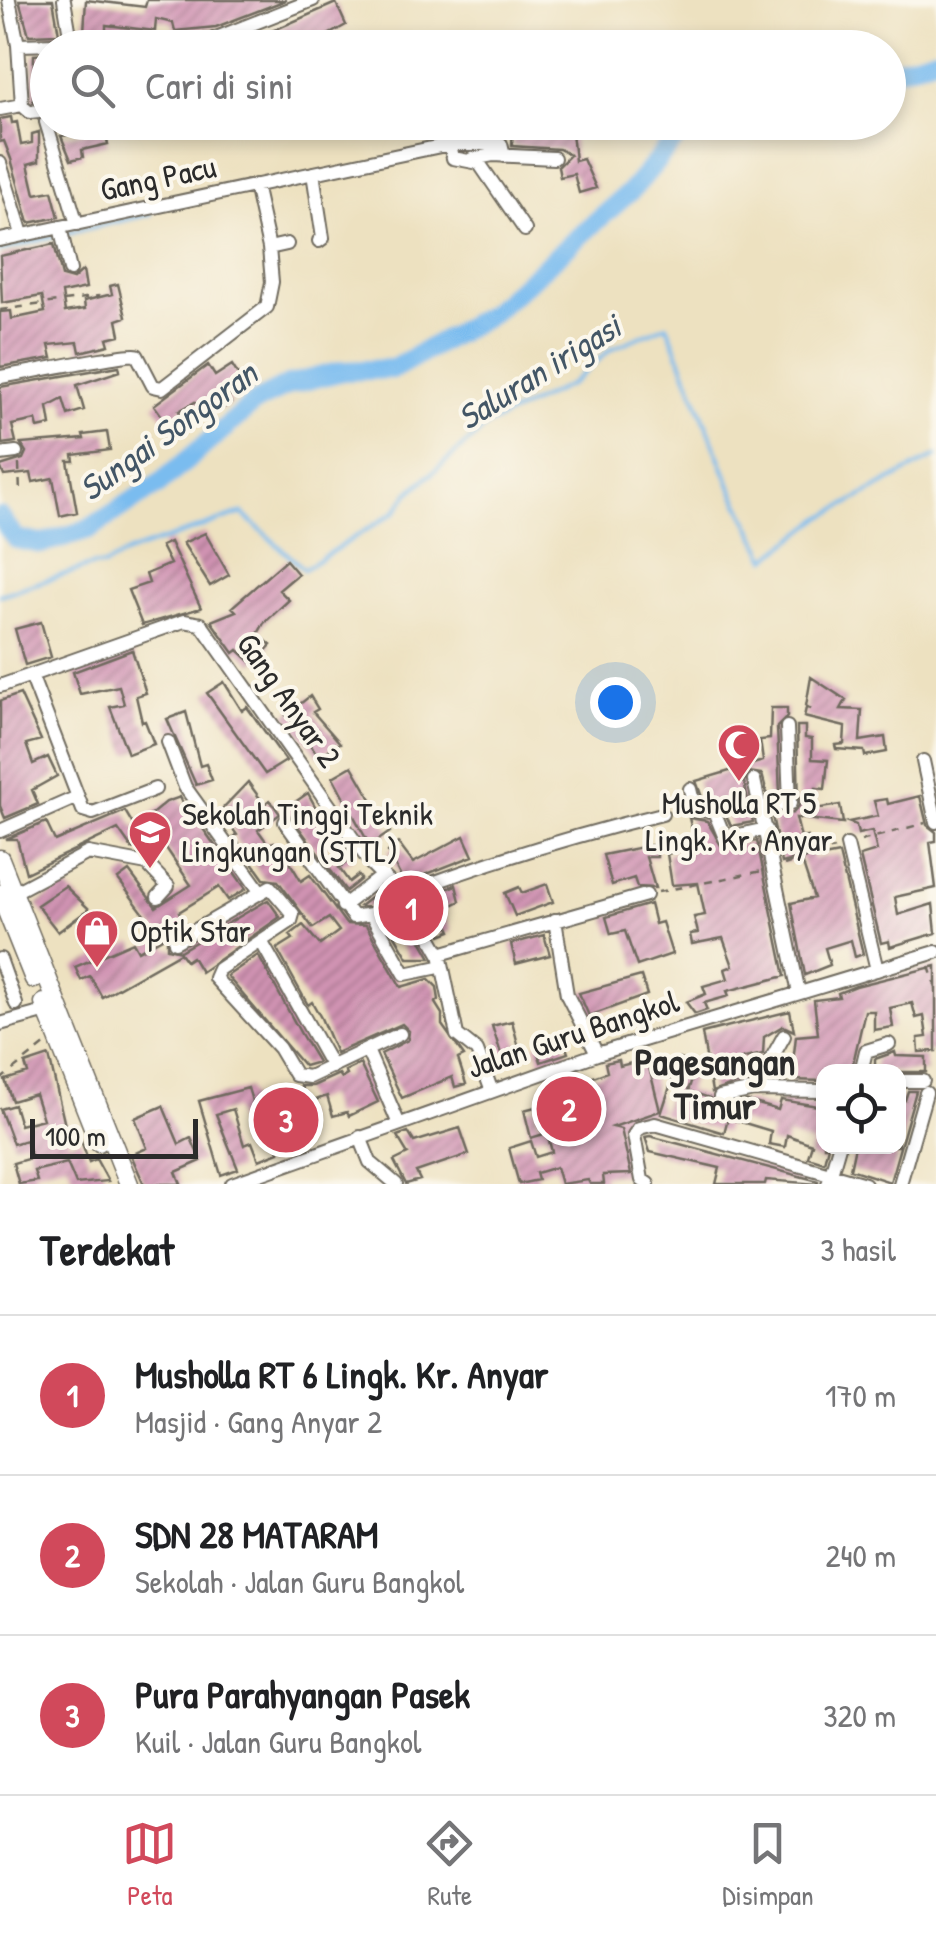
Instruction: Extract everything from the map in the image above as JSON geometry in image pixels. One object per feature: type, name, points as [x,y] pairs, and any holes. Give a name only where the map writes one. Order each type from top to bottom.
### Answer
[{"type":"main road","points":[[2,869],[6,893],[52,1009],[129,1184]]},
{"type":"main road","points":[[52,1009],[56,1034],[116,1184]]},
{"type":"street","points":[[9,0],[18,45],[22,103],[30,112]]},
{"type":"street","points":[[64,0],[69,30]]},
{"type":"street","points":[[243,30],[313,0]]},
{"type":"street","points":[[18,45],[30,44]]},
{"type":"street","points":[[0,109],[22,103]]},
{"type":"street","points":[[54,140],[77,224]]},
{"type":"street","name":"Gang Pacu","points":[[0,240],[22,234],[62,233],[77,224],[480,142],[504,152]]},
{"type":"street","points":[[450,149],[455,159],[504,152],[554,158]]},
{"type":"street","points":[[472,159],[484,168],[524,230]]},
{"type":"street","points":[[0,163],[22,234]]},
{"type":"street","points":[[314,178],[325,232],[318,241]]},
{"type":"street","points":[[0,376],[77,366],[128,352],[137,355],[153,386],[168,385],[267,307],[272,282],[269,248],[256,190]]},
{"type":"street","points":[[62,233],[70,270]]},
{"type":"street","points":[[269,248],[287,244]]},
{"type":"street","points":[[0,454],[16,452]]},
{"type":"street","name":"Gang Anyar 2","points":[[0,686],[194,620],[383,875],[404,894],[440,961],[456,1035],[476,1052],[491,1089]]},
{"type":"street","points":[[31,675],[75,798],[83,810],[93,813],[155,789]]},
{"type":"street","points":[[761,808],[790,803],[787,727]]},
{"type":"street","points":[[168,742],[184,788],[262,889]]},
{"type":"street","points":[[923,761],[936,821]]},
{"type":"street","points":[[754,780],[799,993]]},
{"type":"street","points":[[690,788],[695,810],[714,811],[725,838],[766,829]]},
{"type":"street","points":[[0,831],[75,798]]},
{"type":"street","points":[[404,894],[531,847],[662,814]]},
{"type":"street","points":[[285,822],[343,906],[355,918],[370,914],[406,974],[555,920],[646,895]]},
{"type":"street","points":[[847,845],[877,970]]},
{"type":"street","points":[[6,893],[78,858],[98,853],[154,868],[168,886],[158,897]]},
{"type":"street","points":[[343,906],[383,875]]},
{"type":"street","points":[[176,942],[262,889],[273,889],[293,916],[214,978],[279,1048],[298,1078],[332,1067],[400,1034]]},
{"type":"street","points":[[555,920],[567,995],[597,1054]]},
{"type":"street","points":[[261,941],[332,1067]]},
{"type":"street","name":"Jalan Guru Bangkol","points":[[232,1184],[491,1089],[931,953]]},
{"type":"street","points":[[0,959],[16,1004]]},
{"type":"street","points":[[0,1024],[52,1009]]},
{"type":"street","points":[[754,1090],[784,1036]]},
{"type":"street","points":[[863,1064],[866,1051],[889,1044]]},
{"type":"street","points":[[367,1050],[398,1122]]},
{"type":"street","points":[[900,1184],[924,1087],[906,1083]]},
{"type":"street","points":[[720,1097],[754,1090],[816,1091]]},
{"type":"street","points":[[644,1180],[634,1135],[655,1124],[829,1180],[865,1184]]},
{"type":"street","points":[[360,1136],[370,1162],[396,1184]]},
{"type":"street","points":[[829,1180],[837,1154]]},
{"type":"path","points":[[0,310],[99,296]]},
{"type":"path","points":[[16,452],[20,494]]},
{"type":"path","points":[[662,892],[774,869],[936,821]]},
{"type":"path","points":[[931,953],[936,988]]},
{"type":"path","points":[[0,1080],[56,1034]]},
{"type":"building","points":[[19,0],[53,0],[58,30],[30,30],[29,35]]},
{"type":"building","points":[[86,0],[145,7],[147,0],[286,0],[216,27],[175,30],[173,23],[156,19],[155,30],[106,25],[106,30],[84,30]]},
{"type":"building","points":[[336,3],[346,25],[337,30],[274,30]]},
{"type":"building","points":[[11,117],[12,123],[17,122],[21,145],[39,140],[39,161],[28,164],[35,194],[52,191],[59,217],[29,223],[11,159],[4,141],[0,142],[0,119]]},
{"type":"building","points":[[63,140],[107,140],[108,144],[82,150],[83,157],[71,160]]},
{"type":"building","points":[[512,140],[573,140],[575,161],[583,159],[596,188],[579,193],[574,174],[560,177],[558,167],[570,155],[559,149],[512,146]]},
{"type":"building","points":[[54,244],[62,276],[73,279],[83,270],[86,288],[62,293],[65,312],[85,309],[84,301],[112,294],[110,286],[118,284],[126,317],[117,320],[120,335],[107,338],[109,345],[80,352],[78,342],[49,345],[52,358],[0,367],[0,312],[11,311],[12,319],[45,312],[42,296],[2,303],[0,256]]},
{"type":"building","points":[[208,365],[215,376],[232,365],[245,386],[228,397],[231,403],[221,409],[217,403],[203,413],[195,402],[179,411],[185,422],[172,430],[154,405]]},
{"type":"building","points":[[119,366],[120,371],[77,385],[84,410],[68,415],[63,399],[48,407],[51,425],[38,428],[36,420],[12,425],[16,442],[2,444],[0,387]]},
{"type":"building","points":[[107,432],[110,450],[73,455],[74,461],[68,461],[77,512],[60,516],[53,478],[33,482],[31,473],[4,476],[0,466],[23,459],[26,452],[21,444],[84,439],[83,435]]},
{"type":"building","points":[[205,533],[229,575],[210,586],[183,543]]},
{"type":"building","points":[[170,542],[201,608],[142,625],[128,590],[149,583],[146,574],[170,564],[161,546]]},
{"type":"building","points":[[286,560],[298,574],[279,590],[289,600],[264,623],[258,634],[271,645],[253,664],[238,650],[234,653],[211,621],[236,611],[232,607]]},
{"type":"building","points":[[41,622],[51,657],[25,665],[15,629]]},
{"type":"building","points":[[132,650],[146,693],[136,696],[142,722],[145,721],[154,744],[128,754],[110,707],[124,704],[119,686],[80,694],[73,672]]},
{"type":"building","points":[[811,677],[846,700],[841,709],[862,710],[860,741],[885,737],[887,752],[865,756],[864,751],[836,749],[835,745],[844,744],[845,727],[804,717],[806,708],[811,709],[806,706]]},
{"type":"building","points":[[224,682],[242,711],[247,707],[286,761],[265,774],[207,693]]},
{"type":"building","points":[[20,694],[41,740],[26,744],[33,764],[48,757],[57,776],[32,790],[38,804],[5,818],[0,806],[0,701]]},
{"type":"building","points":[[310,696],[318,709],[313,712],[340,743],[319,756],[286,715]]},
{"type":"building","points":[[771,708],[787,708],[787,717],[777,727],[780,795],[768,797],[762,774],[748,772],[744,782],[753,822],[731,826],[721,804],[703,800],[696,781],[763,761],[760,740],[770,739]]},
{"type":"building","points":[[186,712],[200,766],[206,764],[212,780],[196,785],[167,719]]},
{"type":"building","points":[[797,726],[805,726],[805,738],[812,739],[812,759],[828,760],[825,789],[816,788],[815,809],[840,805],[843,823],[796,818],[801,838],[807,837],[813,859],[839,854],[863,954],[855,957],[851,940],[825,948],[830,965],[805,975],[791,903],[814,898],[801,858],[782,863],[772,816],[793,813],[799,806]]},
{"type":"building","points":[[352,766],[390,832],[370,846],[333,777]]},
{"type":"building","points":[[248,782],[264,804],[270,800],[280,814],[258,830],[268,844],[274,842],[282,858],[286,856],[301,881],[310,875],[346,924],[366,925],[401,987],[429,979],[437,987],[439,1000],[435,1003],[442,1014],[442,1025],[464,1056],[458,1059],[466,1084],[455,1087],[452,1077],[402,1098],[381,1054],[408,1040],[409,1031],[402,1024],[336,1053],[312,1002],[308,1005],[277,949],[293,939],[290,935],[303,925],[320,945],[339,931],[329,918],[313,928],[278,881],[264,879],[234,837],[237,835],[220,811]]},
{"type":"building","points":[[308,793],[329,832],[333,828],[339,836],[323,847],[333,861],[346,851],[340,837],[354,857],[339,868],[349,882],[358,875],[361,879],[346,891],[285,809]]},
{"type":"building","points":[[920,796],[927,825],[936,832],[936,841],[930,842],[936,888],[895,897],[898,915],[933,904],[936,933],[890,947],[889,941],[881,943],[860,856],[877,851],[872,831],[858,834],[856,825],[848,822],[878,816],[874,801],[887,799],[888,804]]},
{"type":"building","points":[[180,797],[188,814],[191,812],[246,889],[228,900],[219,887],[179,912],[186,924],[167,936],[167,948],[180,951],[268,900],[280,917],[201,972],[192,957],[186,961],[180,953],[102,997],[90,976],[81,980],[75,967],[133,942],[138,951],[162,938],[118,879],[129,871],[156,907],[191,885],[156,833],[132,849],[118,829],[26,873],[17,839],[6,839],[46,822],[55,841],[125,811],[135,828],[166,802]]},
{"type":"building","points":[[689,818],[707,821],[722,847],[757,841],[785,976],[727,991],[729,996],[704,1003],[707,1010],[695,1014],[686,1002],[706,994],[703,986],[728,979],[725,969],[733,966],[723,938],[692,944],[690,934],[698,933],[694,917],[705,915],[698,883],[672,885],[667,854],[696,846]]},
{"type":"building","points":[[464,836],[473,856],[404,883],[388,852],[398,843],[413,863]]},
{"type":"building","points":[[657,844],[657,857],[646,857],[655,888],[637,887],[634,878],[612,885],[603,855]]},
{"type":"building","points":[[547,884],[553,902],[515,916],[505,893],[519,887],[522,893]]},
{"type":"building","points":[[456,885],[460,901],[442,910],[451,931],[441,935],[422,898]]},
{"type":"building","points":[[65,886],[89,909],[58,932],[37,905]]},
{"type":"building","points":[[382,889],[405,912],[431,958],[408,958],[379,908],[360,906]]},
{"type":"building","points":[[650,904],[655,924],[662,922],[672,954],[637,966],[625,931],[611,934],[606,917]]},
{"type":"building","points":[[544,935],[550,955],[516,964],[511,944]]},
{"type":"building","points":[[258,955],[318,1062],[304,1066],[227,976]]},
{"type":"building","points":[[936,966],[936,1051],[919,1052],[918,1038],[927,1037],[924,1016],[916,1018],[912,1003],[890,1008],[893,1027],[874,1030],[874,1011],[865,1011],[853,1064],[816,1064],[816,1081],[791,1080],[796,1036],[818,1034],[814,1000],[839,997],[838,993]]},
{"type":"building","points":[[641,976],[647,995],[589,1016],[579,993]]},
{"type":"building","points":[[790,1011],[794,1031],[783,1026],[764,1037],[763,1054],[736,1060],[738,1083],[712,1092],[702,1033]]},
{"type":"building","points":[[512,1021],[520,1052],[502,1057],[492,1026]]},
{"type":"building","points":[[562,1035],[568,1053],[541,1062],[535,1044]]},
{"type":"building","points":[[895,1052],[896,1056],[926,1057],[926,1072],[906,1072],[906,1064],[875,1064],[875,1059]]},
{"type":"building","points":[[49,1056],[69,1143],[80,1138],[89,1162],[96,1159],[108,1181],[76,1184],[67,1163],[34,1171],[37,1181],[19,1184],[13,1163],[31,1158],[26,1140],[13,1144],[0,1109],[14,1105],[20,1125],[43,1119],[35,1094],[12,1101],[5,1080],[28,1073],[25,1064]]},
{"type":"building","points":[[647,1059],[660,1111],[613,1127],[621,1129],[631,1174],[603,1175],[604,1184],[590,1184],[588,1180],[561,1184],[556,1167],[536,1173],[538,1180],[519,1184],[509,1148],[531,1141],[536,1157],[552,1152],[547,1133],[531,1138],[524,1110],[535,1107],[539,1122],[586,1107],[577,1083],[607,1072],[605,1063],[619,1060],[620,1066]]},
{"type":"building","points":[[679,1059],[697,1064],[688,1091],[710,1098],[716,1106],[748,1101],[778,1110],[781,1100],[816,1106],[816,1154],[826,1154],[824,1162],[808,1157],[812,1144],[787,1135],[785,1147],[769,1144],[771,1131],[728,1118],[724,1133],[661,1114]]},
{"type":"building","points":[[360,1064],[378,1102],[349,1116],[347,1112],[333,1116],[327,1096],[307,1103],[301,1086],[313,1086],[339,1074],[342,1078],[347,1075],[345,1071]]},
{"type":"building","points":[[248,1088],[253,1104],[269,1098],[273,1108],[281,1105],[284,1112],[303,1114],[301,1135],[279,1133],[281,1139],[275,1141],[279,1152],[259,1160],[252,1142],[244,1145],[233,1109],[216,1114],[238,1169],[221,1175],[199,1101]]},
{"type":"building","points":[[908,1091],[916,1091],[906,1126]]},
{"type":"building","points":[[163,1106],[179,1144],[191,1138],[201,1161],[176,1172],[181,1184],[144,1184],[131,1155],[147,1148],[135,1118]]},
{"type":"building","points":[[460,1128],[469,1154],[416,1172],[420,1180],[406,1184],[394,1161],[408,1154],[397,1136],[408,1132],[414,1142]]},
{"type":"building","points":[[645,1137],[818,1184],[766,1180],[765,1184],[716,1184],[720,1168],[650,1152]]},
{"type":"building","points":[[853,1154],[898,1154],[890,1182],[850,1169]]},
{"type":"waterway","name":"Sungai Songoran","points":[[906,66],[936,57]]},
{"type":"waterway","name":"Sungai Songoran","points":[[0,517],[16,539],[41,544],[89,529],[159,484],[254,403],[288,385],[342,371],[393,369],[490,314],[632,190],[675,140]]},
{"type":"waterway","name":"Saluran irigasi","points":[[67,233],[151,214]]},
{"type":"waterway","name":"Saluran irigasi","points":[[0,251],[58,235]]},
{"type":"waterway","name":"Saluran irigasi","points":[[0,595],[94,565],[104,566],[129,552],[242,513],[304,569],[395,512],[408,494],[488,425],[571,384],[611,349],[667,325],[732,489],[767,559],[818,520],[936,456]]},
{"type":"place","name":"Musholla RT 5 Lingk. Kr. Anyar","points":[[739,783]]},
{"type":"place","name":"Sekolah Tinggi Teknik Lingkungan (STTL)","points":[[150,870]]},
{"type":"place","name":"Musholla RT 6 Lingk. Kr. Anyar","points":[[411,908]]},
{"type":"place","name":"Optik Star","points":[[97,969]]},
{"type":"place","name":"SDN 28 MATARAM","points":[[569,1109]]},
{"type":"place","name":"Pura Parahyangan Pasek","points":[[286,1120]]},
{"type":"district","name":"Pagesangan Timur","points":[[715,1084]]}]
